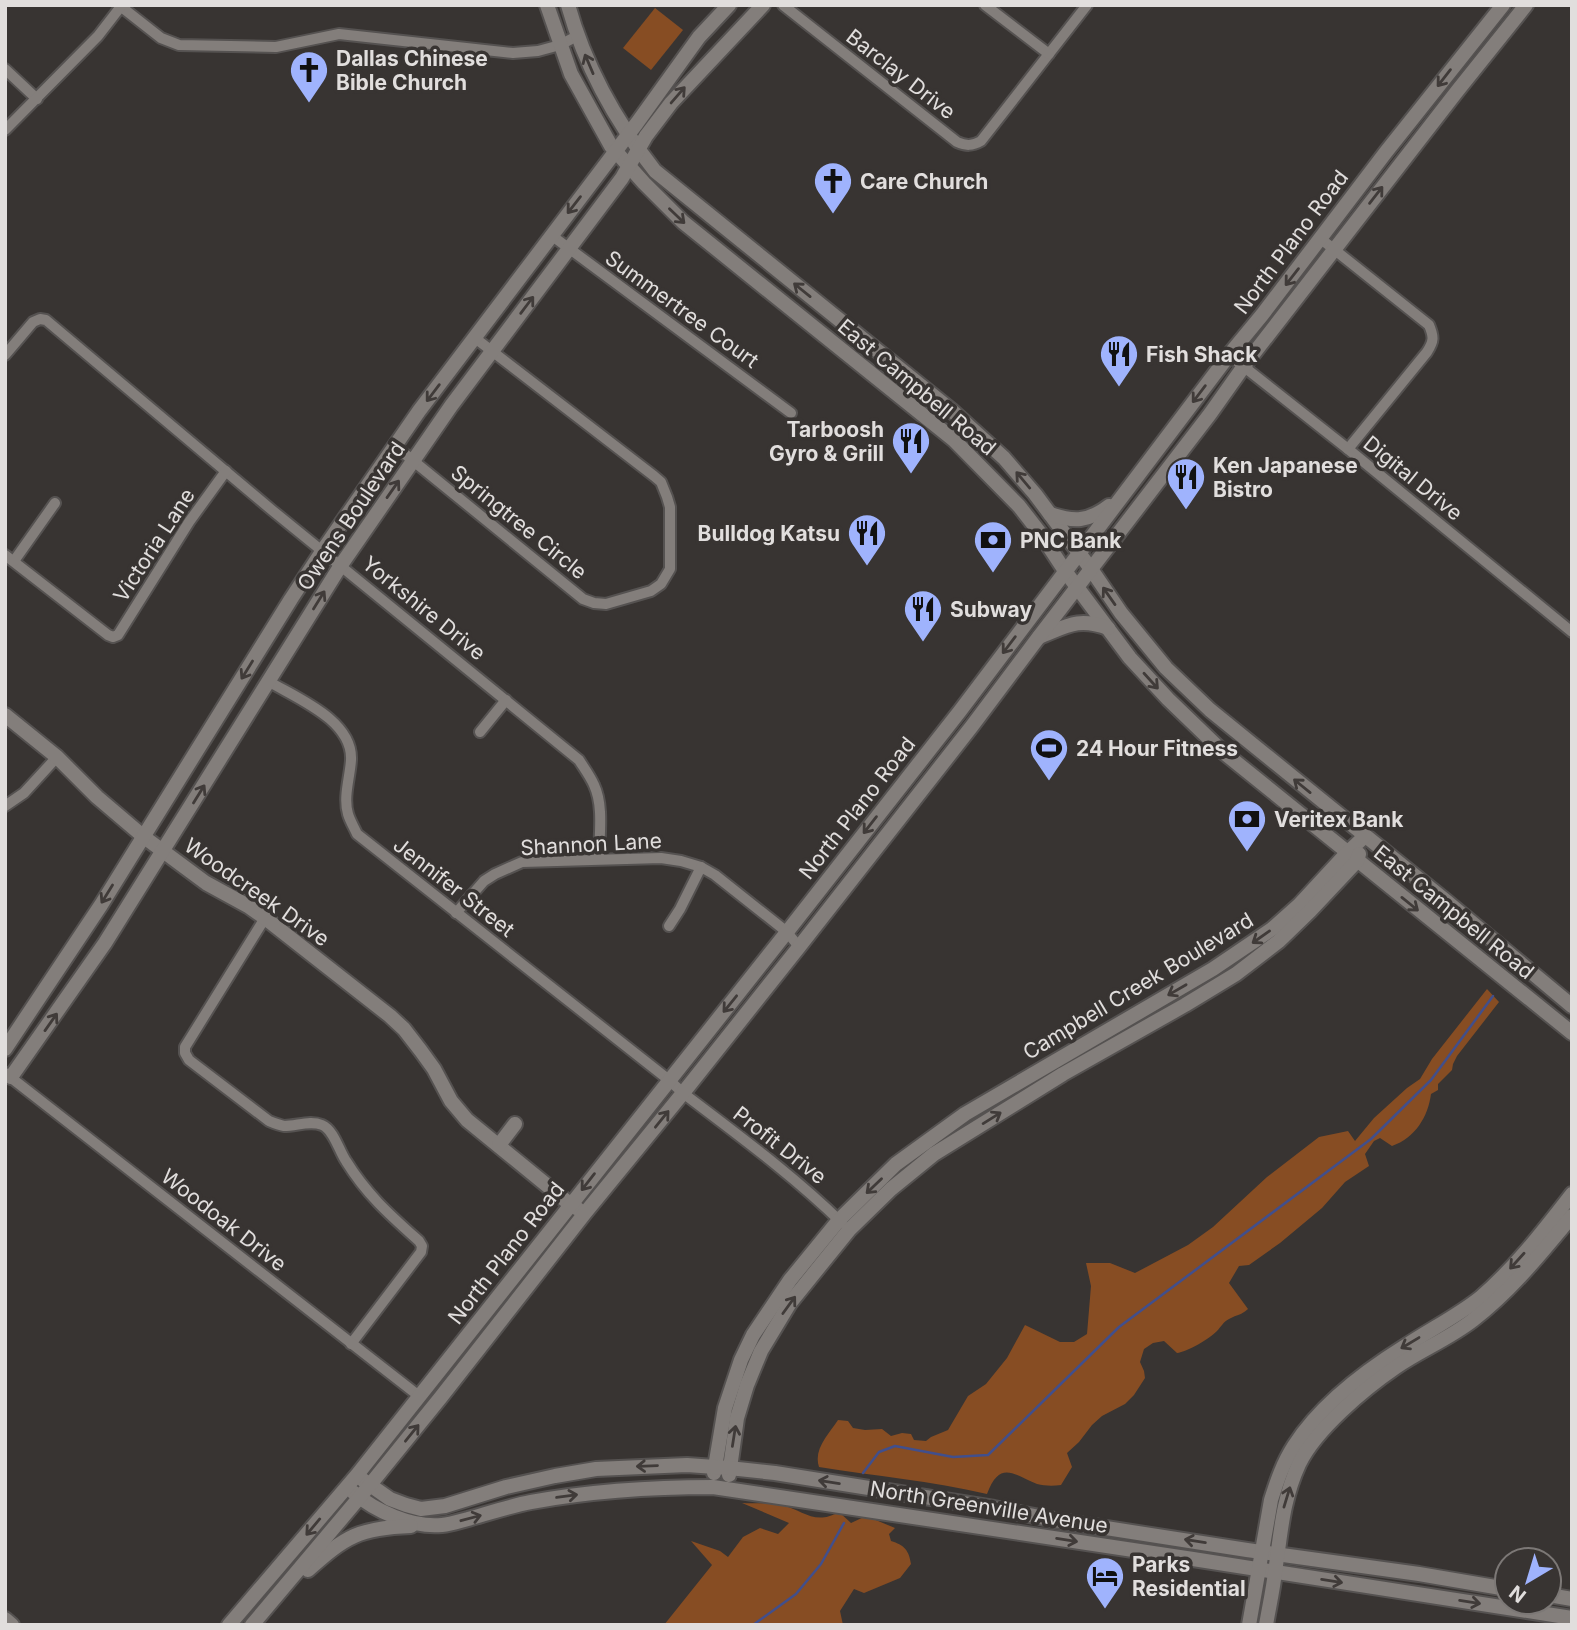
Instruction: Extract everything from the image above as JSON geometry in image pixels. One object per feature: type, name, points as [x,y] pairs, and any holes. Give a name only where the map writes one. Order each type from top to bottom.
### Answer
[{"type":"main road","name":"East Campbell Road","points":[[547,5],[571,74],[592,113],[629,167],[683,222],[954,440],[1019,506],[1130,658],[1222,751],[1572,1033]]},
{"type":"main road","name":"East Campbell Road","points":[[568,5],[577,36],[598,84],[638,150],[655,171],[951,410],[1004,458],[1050,514],[1121,613],[1166,668],[1210,710],[1572,1006]]},
{"type":"main road","name":"Owens Boulevard","points":[[5,1049],[144,837],[291,599],[395,446],[699,37],[729,5]]},
{"type":"main road","name":"Owens Boulevard","points":[[8,1075],[105,943],[341,565],[413,461],[629,167],[646,136],[684,88],[763,5]]},
{"type":"main road","name":"North Plano Road","points":[[229,1625],[352,1480],[787,932],[960,710],[1229,355],[1503,5]]},
{"type":"main road","name":"North Plano Road","points":[[252,1625],[365,1492],[799,947],[972,726],[1334,249],[1526,5]]},
{"type":"main road","points":[[1473,41],[1488,52]]},
{"type":"main road","points":[[1386,152],[1401,163]]},
{"type":"main road","points":[[815,328],[829,311]]},
{"type":"main road","points":[[918,411],[931,394]]},
{"type":"main road","points":[[1050,514],[1066,519],[1087,518],[1097,515],[1124,494]]},
{"type":"main road","points":[[1038,638],[1070,624],[1083,622],[1108,628]]},
{"type":"main road","points":[[960,710],[972,726]]},
{"type":"main road","name":"Woodcreek Drive","points":[[5,715],[57,757],[97,797],[163,852],[211,887],[248,906],[390,1016],[404,1029],[434,1069],[451,1101],[467,1120],[571,1205],[585,1213]]},
{"type":"main road","name":"Campbell Creek Boulevard","points":[[720,1488],[720,1431],[741,1360],[761,1336],[790,1280],[844,1225],[896,1164],[930,1148],[965,1114],[1101,1044],[1185,1005],[1243,968],[1279,941],[1310,911],[1365,836]]},
{"type":"main road","name":"Campbell Creek Boulevard","points":[[1101,1044],[1272,929],[1352,857]]},
{"type":"main road","points":[[1235,955],[1243,968]]},
{"type":"main road","points":[[499,1145],[515,1124]]},
{"type":"main road","points":[[1249,1625],[1271,1500],[1277,1480],[1295,1444],[1339,1396],[1379,1363],[1454,1318],[1481,1297],[1513,1266],[1572,1194]]},
{"type":"main road","points":[[1266,1625],[1283,1512],[1288,1493],[1311,1443],[1363,1392],[1395,1367],[1463,1328],[1486,1309],[1510,1288],[1572,1216]]},
{"type":"main road","points":[[419,1396],[426,1400],[441,1397]]},
{"type":"main road","name":"North Greenville Avenue","points":[[365,1492],[421,1509],[446,1506],[506,1487],[596,1469],[687,1465],[722,1467],[775,1473],[1262,1553],[1493,1586]]},
{"type":"main road","points":[[352,1480],[365,1492]]},
{"type":"main road","name":"North Greenville Avenue","points":[[365,1492],[387,1514],[441,1525],[527,1503],[568,1496],[656,1488],[720,1488],[1569,1618]]},
{"type":"main road","points":[[273,1601],[338,1544],[350,1537],[392,1527],[441,1525]]},
{"type":"main road","points":[[1415,1593],[1419,1574]]},
{"type":"main road","points":[[1569,1618],[1570,1599]]},
{"type":"main road","points":[[5,1619],[12,1625]]},
{"type":"street","name":"Barclay Drive","points":[[783,5],[964,145],[981,141],[1049,54]]},
{"type":"street","points":[[985,5],[1049,54],[1087,5]]},
{"type":"street","points":[[5,130],[98,36],[120,6],[161,38],[179,46],[276,47],[339,34],[513,53],[538,51],[560,45],[577,36]]},
{"type":"street","points":[[5,69],[37,99]]},
{"type":"street","name":"Summertree Court","points":[[551,235],[791,413]]},
{"type":"street","points":[[1321,239],[1429,325],[1433,334],[1433,342],[1427,352],[1348,449]]},
{"type":"street","name":"Yorkshire Drive","points":[[5,355],[33,322],[46,320],[579,760],[595,785],[600,808],[599,859]]},
{"type":"street","name":"Springtree Circle","points":[[395,446],[583,599],[606,604],[651,591],[661,584],[670,569],[670,507],[661,482],[474,338]]},
{"type":"street","name":"Digital Drive","points":[[1229,355],[1572,632]]},
{"type":"street","name":"Victoria Lane","points":[[10,558],[108,635],[118,635],[193,515],[226,471]]},
{"type":"street","points":[[10,558],[55,503]]},
{"type":"street","name":"Jennifer Street","points":[[268,681],[324,714],[338,726],[348,740],[351,756],[347,812],[357,834],[683,1093]]},
{"type":"street","points":[[480,732],[506,700]]},
{"type":"street","points":[[5,806],[24,793],[57,757]]},
{"type":"street","name":"Shannon Lane","points":[[456,913],[484,881],[522,862],[661,858],[701,867],[715,875],[787,932],[799,947]]},
{"type":"street","points":[[669,926],[701,867]]},
{"type":"street","points":[[264,918],[185,1047],[185,1053],[188,1060],[269,1121],[284,1126],[312,1123],[325,1126],[361,1184],[422,1246],[421,1252],[351,1344]]},
{"type":"street","name":"Woodoak Drive","points":[[8,1075],[419,1396]]},
{"type":"street","name":"Profit Drive","points":[[683,1093],[785,1171],[844,1225]]},
{"type":"shaded area","points":[[655,8],[683,30],[651,70],[623,48]]},
{"type":"shaded area","points":[[1487,989],[1499,1002],[1457,1056],[1452,1070],[1438,1084],[1438,1090],[1431,1094],[1427,1111],[1414,1132],[1392,1146],[1380,1138],[1374,1141],[1365,1154],[1369,1166],[1345,1182],[1322,1208],[1280,1243],[1249,1265],[1239,1266],[1229,1283],[1248,1309],[1227,1320],[1209,1338],[1186,1350],[1177,1353],[1164,1341],[1153,1343],[1144,1349],[1140,1362],[1145,1378],[1125,1404],[1102,1416],[1067,1453],[1072,1467],[1061,1485],[1040,1485],[1008,1472],[997,1476],[987,1494],[819,1467],[820,1448],[838,1420],[848,1421],[853,1428],[882,1429],[891,1436],[911,1434],[914,1440],[926,1441],[948,1430],[968,1396],[986,1384],[1007,1358],[1025,1325],[1060,1342],[1074,1342],[1087,1334],[1091,1286],[1086,1263],[1110,1263],[1135,1273],[1188,1245],[1213,1227],[1267,1177],[1319,1137],[1348,1131],[1355,1141],[1374,1118],[1420,1079],[1432,1059]]},
{"type":"shaded area","points":[[742,1503],[777,1504],[809,1516],[823,1518],[839,1512],[851,1523],[866,1516],[895,1528],[889,1534],[891,1541],[905,1549],[911,1564],[900,1578],[864,1593],[854,1589],[840,1611],[843,1625],[664,1625],[712,1565],[691,1541],[720,1551],[728,1557],[743,1537],[760,1528],[778,1534],[789,1523]]},
{"type":"waterway","points":[[863,1473],[879,1452],[895,1446],[953,1457],[988,1455],[1119,1327],[1371,1139],[1431,1080],[1493,996]]},
{"type":"waterway","points":[[753,1625],[796,1594],[821,1564],[844,1523]]},
{"type":"place","name":"Dallas Chinese Bible Church","points":[[309,104]]},
{"type":"place","name":"Care Church","points":[[833,215]]},
{"type":"place","name":"Fish Shack","points":[[1119,388]]},
{"type":"place","name":"Tarboosh Gyro & Grill","points":[[911,475]]},
{"type":"place","name":"Ken Japanese Bistro","points":[[1186,511]]},
{"type":"place","name":"Bulldog Katsu","points":[[867,567]]},
{"type":"place","name":"PNC Bank","points":[[993,574]]},
{"type":"place","name":"Subway","points":[[923,643]]},
{"type":"place","name":"24 Hour Fitness","points":[[1049,782]]},
{"type":"place","name":"Veritex Bank","points":[[1247,853]]},
{"type":"place","name":"Parks Residential","points":[[1105,1610]]}]
